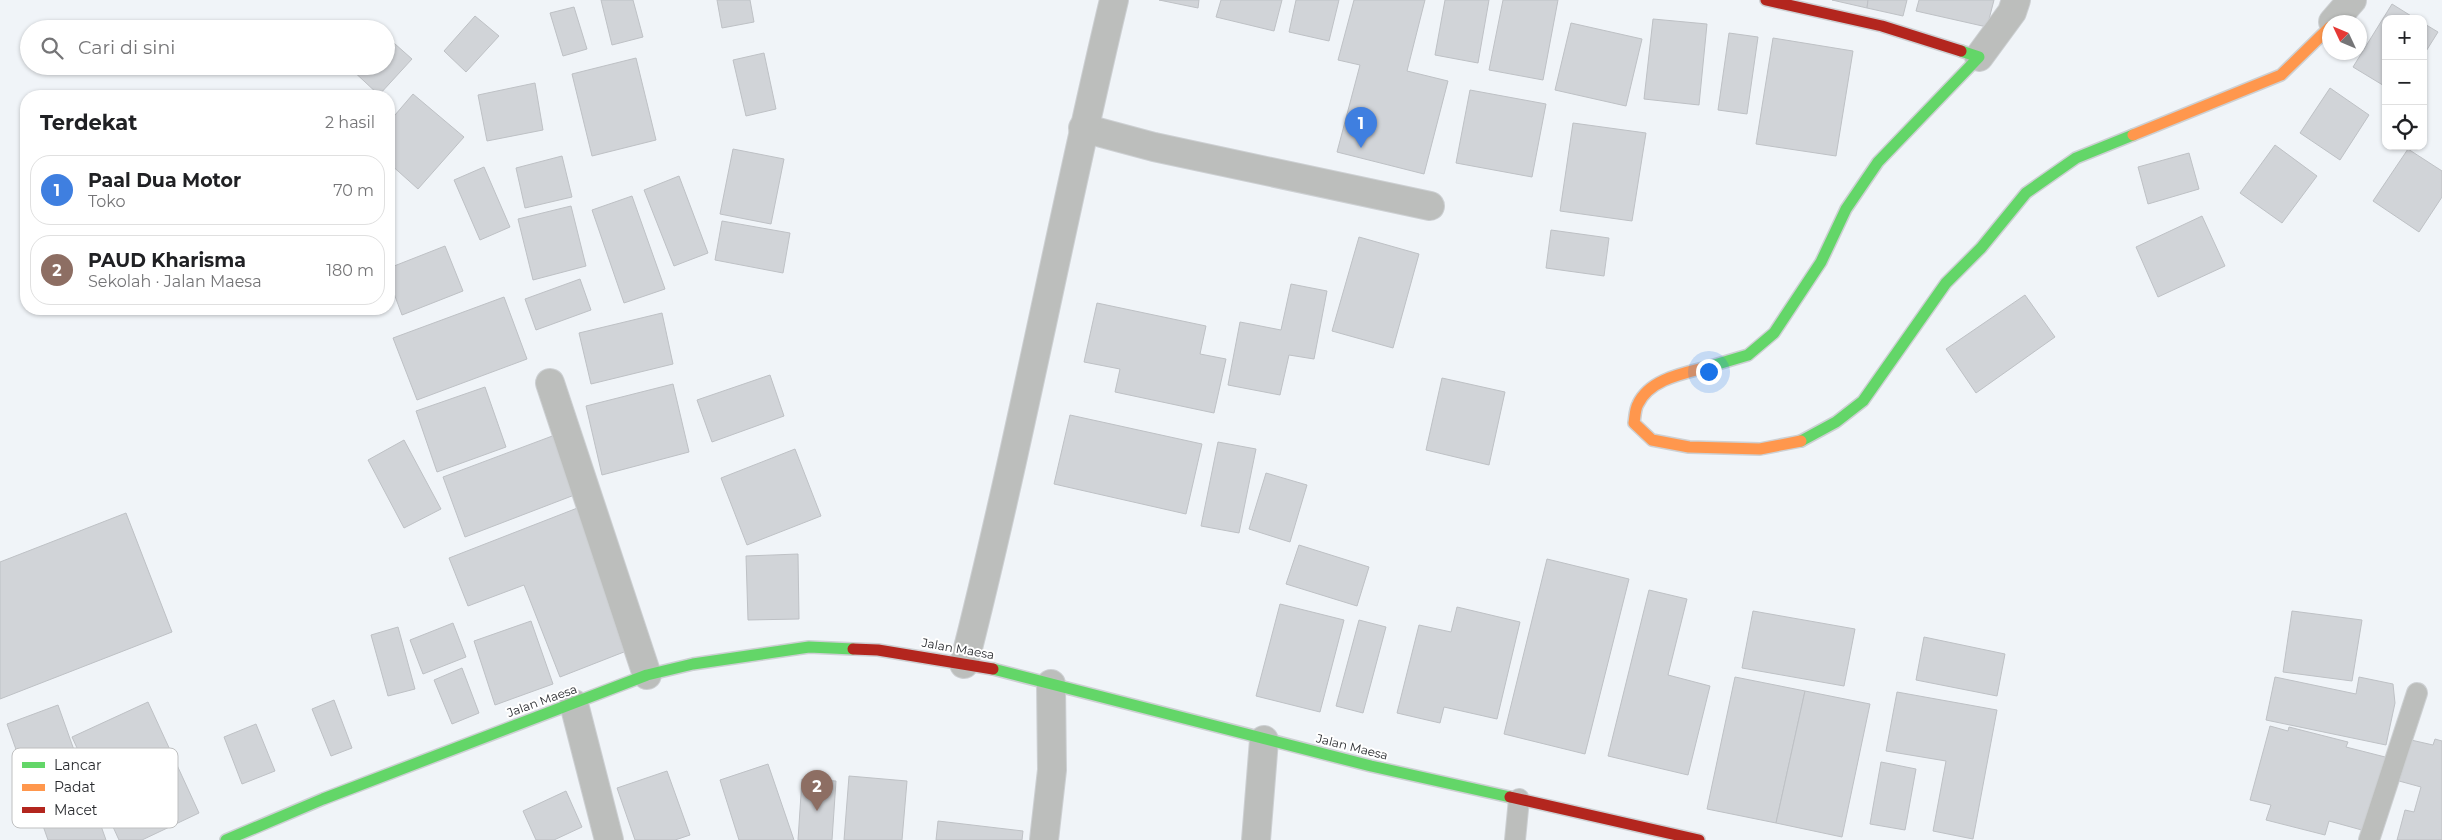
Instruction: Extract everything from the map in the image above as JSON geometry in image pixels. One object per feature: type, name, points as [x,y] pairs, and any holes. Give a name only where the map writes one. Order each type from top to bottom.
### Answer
[{"type":"street","points":[[964,664],[989,567],[1083,128],[1114,0]]},
{"type":"street","points":[[1766,0],[1882,26],[1979,57]]},
{"type":"street","points":[[2016,0],[2012,12],[1979,57],[1878,162],[1846,209],[1821,262],[1774,333],[1748,355],[1674,377],[1648,389],[1637,405],[1634,423],[1652,440],[1689,447],[1760,449],[1801,441],[1836,422],[1863,401],[1946,283],[1981,248],[2026,194],[2055,171],[2076,158],[2281,74],[2322,35]]},
{"type":"street","points":[[2340,15],[2352,0]]},
{"type":"street","points":[[1083,128],[1154,147],[1430,206]]},
{"type":"street","points":[[550,382],[646,676]]},
{"type":"street","name":"Jalan Maesa","points":[[226,840],[323,799],[646,676],[693,664],[809,647],[878,650],[989,668],[1264,740],[1427,780],[1699,840]]},
{"type":"street","points":[[1044,840],[1052,770],[1051,684]]},
{"type":"street","points":[[574,704],[609,840]]},
{"type":"street","points":[[1256,840],[1264,740]]},
{"type":"lane","points":[[2369,840],[2418,693]]},
{"type":"lane","points":[[1515,840],[1520,799]]},
{"type":"building","points":[[601,0],[633,0],[643,37],[612,45]]},
{"type":"building","points":[[717,0],[750,0],[754,22],[722,28]]},
{"type":"building","points":[[1159,0],[1199,0],[1198,8]]},
{"type":"building","points":[[1221,0],[1282,0],[1274,31],[1216,17]]},
{"type":"building","points":[[1296,0],[1339,0],[1329,41],[1289,32]]},
{"type":"building","points":[[1354,0],[1425,0],[1407,71],[1448,81],[1424,174],[1337,152],[1360,65],[1338,60]]},
{"type":"building","points":[[1445,0],[1489,0],[1478,63],[1435,55]]},
{"type":"building","points":[[1503,0],[1558,0],[1543,80],[1489,70]]},
{"type":"building","points":[[1832,0],[1868,0],[1867,8]]},
{"type":"building","points":[[1868,0],[1907,0],[1903,16],[1867,8]]},
{"type":"building","points":[[1919,0],[1994,0],[1987,27],[1916,11]]},
{"type":"building","points":[[2392,4],[2410,15],[2385,15]]},
{"type":"building","points":[[574,7],[587,49],[563,56],[550,13]]},
{"type":"building","points":[[475,16],[499,36],[466,72],[444,51]]},
{"type":"building","points":[[1653,19],[1707,24],[1699,105],[1644,99]]},
{"type":"building","points":[[2382,20],[2382,85],[2353,67],[2357,60],[2367,60],[2367,44]]},
{"type":"building","points":[[1571,23],[1642,39],[1626,106],[1555,90]]},
{"type":"building","points":[[2427,25],[2438,32],[2427,50]]},
{"type":"building","points":[[1729,33],[1758,37],[1747,114],[1718,110]]},
{"type":"building","points":[[1773,38],[1853,51],[1836,156],[1756,144]]},
{"type":"building","points":[[395,44],[412,59],[384,90],[374,90],[358,75],[395,75]]},
{"type":"building","points":[[764,53],[776,109],[746,116],[733,60]]},
{"type":"building","points":[[636,58],[656,140],[592,156],[572,74]]},
{"type":"building","points":[[535,83],[543,130],[487,141],[478,95]]},
{"type":"building","points":[[2330,88],[2369,115],[2340,160],[2300,133]]},
{"type":"building","points":[[1470,90],[1546,104],[1532,177],[1456,163]]},
{"type":"building","points":[[413,94],[464,137],[418,189],[395,168],[395,115]]},
{"type":"building","points":[[1573,123],[1646,133],[1632,221],[1560,211]]},
{"type":"building","points":[[2275,145],[2317,176],[2282,223],[2240,193]]},
{"type":"building","points":[[733,149],[784,159],[771,224],[720,214]]},
{"type":"building","points":[[2407,150],[2442,171],[2442,197],[2419,232],[2373,201]]},
{"type":"building","points":[[2189,153],[2199,189],[2148,204],[2138,167]]},
{"type":"building","points":[[562,156],[572,197],[525,208],[516,168]]},
{"type":"building","points":[[484,167],[510,227],[480,240],[454,180]]},
{"type":"building","points":[[679,176],[708,253],[674,266],[644,190]]},
{"type":"building","points":[[632,196],[665,289],[624,303],[592,210]]},
{"type":"building","points":[[571,206],[586,266],[533,280],[518,219]]},
{"type":"building","points":[[2202,216],[2225,266],[2158,297],[2136,247]]},
{"type":"building","points":[[722,221],[790,233],[783,273],[715,260]]},
{"type":"building","points":[[1551,230],[1609,238],[1604,276],[1546,268]]},
{"type":"building","points":[[1359,237],[1419,254],[1393,348],[1332,331]]},
{"type":"building","points":[[445,246],[463,291],[402,315],[395,296],[395,266]]},
{"type":"building","points":[[580,279],[591,310],[536,330],[525,299]]},
{"type":"building","points":[[1291,284],[1327,291],[1314,359],[1289,355],[1280,395],[1228,385],[1240,322],[1281,330]]},
{"type":"building","points":[[2025,295],[2055,337],[1976,393],[1946,349]]},
{"type":"building","points":[[504,297],[527,359],[417,400],[393,338]]},
{"type":"building","points":[[1097,303],[1206,326],[1200,354],[1226,359],[1214,413],[1115,392],[1120,369],[1084,362]]},
{"type":"building","points":[[662,313],[673,364],[591,384],[579,333]]},
{"type":"building","points":[[770,375],[784,416],[712,442],[697,400]]},
{"type":"building","points":[[1442,378],[1505,392],[1489,465],[1426,450]]},
{"type":"building","points":[[673,384],[689,452],[602,475],[586,406]]},
{"type":"building","points":[[485,387],[506,447],[437,472],[416,411]]},
{"type":"building","points":[[1070,415],[1202,444],[1186,514],[1054,484]]},
{"type":"building","points":[[555,435],[577,494],[465,537],[443,477]]},
{"type":"building","points":[[404,440],[441,509],[404,528],[368,460]]},
{"type":"building","points":[[1218,442],[1256,449],[1239,533],[1201,526]]},
{"type":"building","points":[[795,449],[821,516],[747,545],[721,478]]},
{"type":"building","points":[[1266,473],[1307,485],[1290,542],[1249,529]]},
{"type":"building","points":[[580,507],[599,555],[593,558],[629,650],[560,677],[524,585],[468,606],[449,558]]},
{"type":"building","points":[[126,513],[172,632],[0,699],[0,562]]},
{"type":"building","points":[[1299,545],[1369,567],[1357,606],[1286,584]]},
{"type":"building","points":[[798,554],[799,619],[748,620],[746,556]]},
{"type":"building","points":[[1547,559],[1629,579],[1585,754],[1504,734]]},
{"type":"building","points":[[1649,590],[1687,599],[1668,675],[1710,686],[1688,775],[1608,756]]},
{"type":"building","points":[[1280,604],[1344,620],[1320,712],[1256,696]]},
{"type":"building","points":[[1457,607],[1520,622],[1497,719],[1444,707],[1440,723],[1397,713],[1419,625],[1451,632]]},
{"type":"building","points":[[1753,611],[1855,629],[1844,686],[1742,668]]},
{"type":"building","points":[[2292,611],[2362,620],[2352,681],[2283,672]]},
{"type":"building","points":[[1359,620],[1386,627],[1363,713],[1336,706]]},
{"type":"building","points":[[531,621],[553,684],[495,705],[474,641]]},
{"type":"building","points":[[453,623],[466,657],[423,674],[410,640]]},
{"type":"building","points":[[398,627],[415,689],[388,696],[371,635]]},
{"type":"building","points":[[1924,637],[2005,654],[1997,696],[1916,680]]},
{"type":"building","points":[[462,668],[479,713],[452,724],[434,680]]},
{"type":"building","points":[[1735,677],[1805,691],[1776,823],[1707,809]]},
{"type":"building","points":[[2275,677],[2356,694],[2359,677],[2393,684],[2395,703],[2386,745],[2266,720]]},
{"type":"building","points":[[1805,691],[1870,704],[1842,837],[1776,823]]},
{"type":"building","points":[[1897,692],[1997,710],[1973,839],[1933,831],[1946,761],[1886,751]]},
{"type":"building","points":[[334,700],[352,748],[331,756],[312,709]]},
{"type":"building","points":[[148,702],[169,748],[77,748],[72,737]]},
{"type":"building","points":[[58,705],[73,748],[15,748],[7,724]]},
{"type":"building","points":[[256,724],[275,771],[242,784],[224,737]]},
{"type":"building","points":[[2270,726],[2288,731],[2289,727],[2348,742],[2346,747],[2389,758],[2369,832],[2329,821],[2325,835],[2266,820],[2271,805],[2250,800]]},
{"type":"building","points":[[2435,739],[2442,741],[2442,840],[2397,840],[2405,810],[2414,812],[2421,787],[2399,781],[2411,740],[2433,745]]},
{"type":"building","points":[[1881,762],[1916,769],[1905,830],[1870,824]]},
{"type":"building","points":[[768,764],[794,840],[739,840],[720,780]]},
{"type":"building","points":[[178,767],[199,813],[178,823]]},
{"type":"building","points":[[667,771],[690,835],[675,840],[635,840],[617,788]]},
{"type":"building","points":[[849,776],[907,781],[902,840],[844,840]]},
{"type":"building","points":[[802,779],[836,781],[832,840],[798,840]]},
{"type":"building","points":[[566,791],[582,827],[554,840],[536,840],[523,811]]},
{"type":"building","points":[[938,821],[1023,831],[1022,840],[936,840]]},
{"type":"building","points":[[44,828],[102,828],[106,840],[48,840]]},
{"type":"building","points":[[114,828],[167,828],[142,840],[119,840]]},
{"type":"traffic: fast","points":[[1711,366],[1748,355],[1774,333],[1821,262],[1846,209],[1878,162],[1979,57],[1961,51]]},
{"type":"traffic: fast","points":[[1801,441],[1836,422],[1863,401],[1946,283],[1981,248],[2026,193],[2076,158],[2133,135]]},
{"type":"traffic: fast","points":[[226,840],[323,799],[647,675],[693,664],[809,647],[853,649]]},
{"type":"traffic: fast","points":[[993,669],[1371,766],[1510,797]]},
{"type":"traffic: slow","points":[[2133,135],[2281,75],[2322,35]]},
{"type":"traffic: slow","points":[[1711,366],[1680,374],[1651,388],[1637,406],[1634,423],[1652,440],[1689,447],[1760,449],[1801,441]]},
{"type":"traffic: jam","points":[[1766,0],[1882,26],[1961,51]]},
{"type":"traffic: jam","points":[[853,649],[878,650],[993,669]]},
{"type":"traffic: jam","points":[[1510,797],[1699,840]]},
{"type":"place","name":"Paal Dua Motor","points":[[1361,148]]},
{"type":"place","name":"PAUD Kharisma","points":[[817,811]]}]
